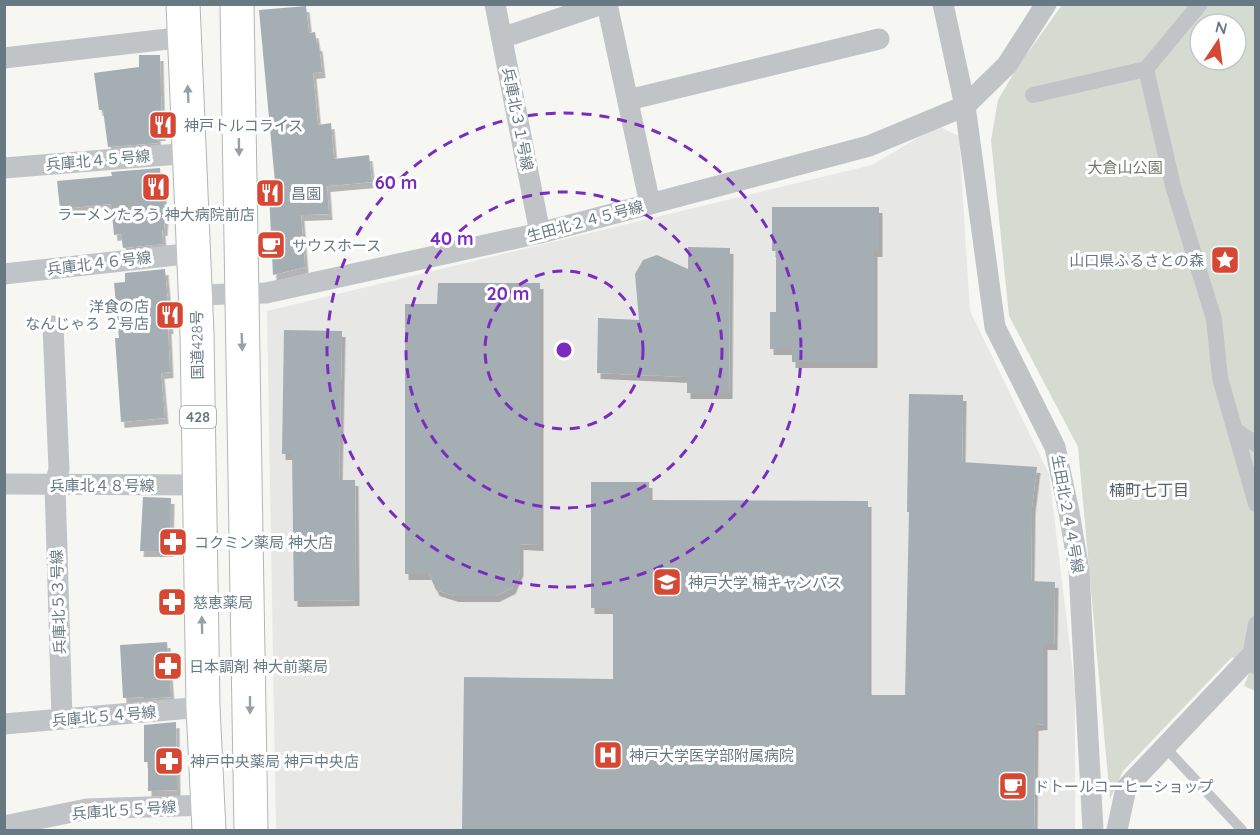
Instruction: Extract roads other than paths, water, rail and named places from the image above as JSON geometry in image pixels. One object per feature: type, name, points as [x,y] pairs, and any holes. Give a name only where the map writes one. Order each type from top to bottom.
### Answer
[{"type":"highway","name":"国道428号","points":[[183,4],[196,295],[203,706],[209,818]]},
{"type":"highway","points":[[237,4],[241,295],[249,567],[251,831]]},
{"type":"street","name":"兵庫北３１号線","points":[[495,4],[540,233]]},
{"type":"street","points":[[502,38],[602,4]]},
{"type":"street","points":[[607,4],[650,204]]},
{"type":"street","name":"生田北２４４号線","points":[[943,4],[965,106],[995,327],[1055,447],[1069,512],[1079,571],[1093,831]]},
{"type":"street","points":[[965,106],[1007,65],[1046,4]]},
{"type":"street","points":[[1033,95],[1146,69],[1200,4]]},
{"type":"street","points":[[4,58],[185,37]]},
{"type":"street","points":[[628,100],[879,39]]},
{"type":"street","points":[[1146,69],[1173,186],[1215,319],[1220,378],[1256,504]]},
{"type":"street","name":"生田北２４５号線","points":[[196,295],[266,293],[540,233],[869,146],[965,106]]},
{"type":"street","name":"兵庫北４５号線","points":[[4,168],[191,153]]},
{"type":"street","name":"兵庫北４６号線","points":[[4,274],[194,253]]},
{"type":"street","name":"兵庫北５３号線","points":[[53,326],[59,469],[55,485],[62,719]]},
{"type":"street","points":[[1235,430],[1256,444]]},
{"type":"street","name":"兵庫北４８号線","points":[[4,484],[199,485]]},
{"type":"street","points":[[1117,831],[1126,788],[1253,662],[1256,624]]},
{"type":"street","name":"兵庫北５４号線","points":[[4,724],[203,706]]},
{"type":"street","name":"兵庫北５５号線","points":[[4,826],[87,809],[209,818]]},
{"type":"lane","points":[[1165,747],[1242,831]]},
{"type":"place","name":"神戸トルコライス","points":[[163,125]]},
{"type":"place","name":"ラーメンたろう 神大病院前店","points":[[156,187]]},
{"type":"place","name":"昌園","points":[[270,193]]},
{"type":"place","name":"サウスホース","points":[[271,245]]},
{"type":"place","name":"山口県ふるさとの森","points":[[1225,260]]},
{"type":"place","name":"洋食の店 なんじゃろ ２号店","points":[[170,315]]},
{"type":"place","name":"コクミン薬局 神大店","points":[[173,542]]},
{"type":"place","name":"神戸大学 楠キャンパス","points":[[667,582]]},
{"type":"place","name":"慈恵薬局","points":[[172,602]]},
{"type":"place","name":"日本調剤 神大前薬局","points":[[168,666]]},
{"type":"place","name":"神戸大学医学部附属病院","points":[[608,755]]},
{"type":"place","name":"神戸中央薬局 神戸中央店","points":[[169,761]]},
{"type":"place","name":"ドトールコーヒーショップ","points":[[1013,786]]},
{"type":"district","name":"楠町七丁目","points":[[1149,490]]},
{"type":"park label","name":"大倉山公園","points":[[1125,167]]}]
